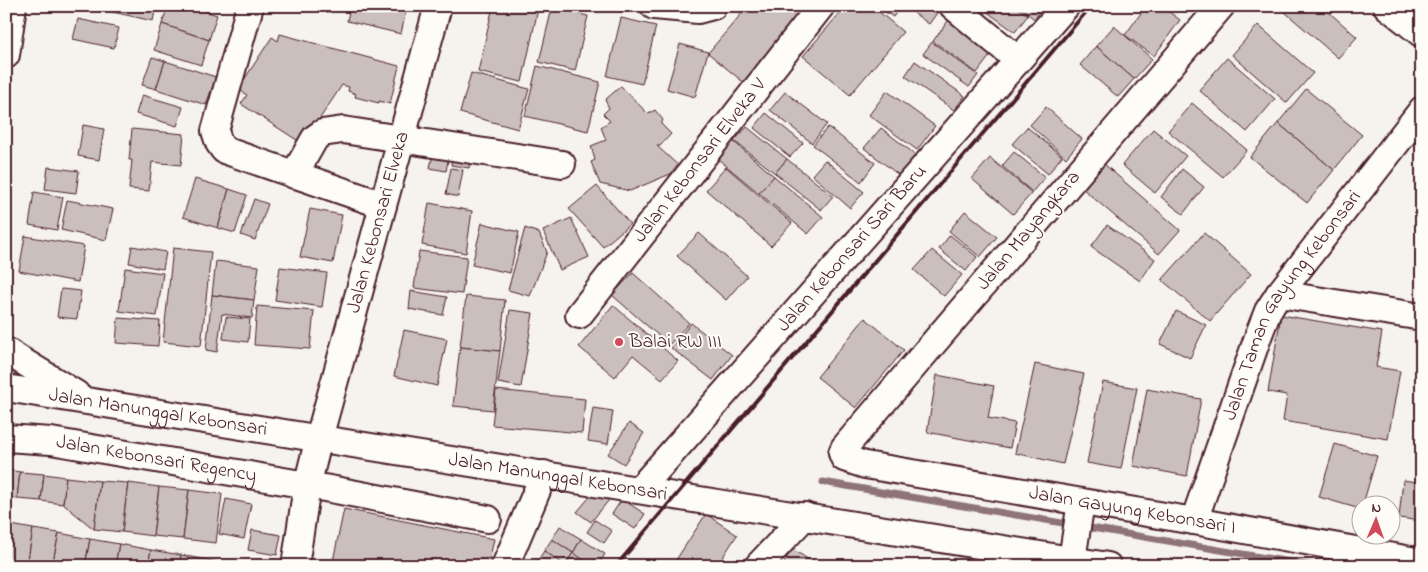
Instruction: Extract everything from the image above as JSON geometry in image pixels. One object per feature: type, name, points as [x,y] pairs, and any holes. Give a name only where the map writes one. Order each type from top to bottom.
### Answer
[{"type":"street","points":[[250,6],[215,131],[219,143],[224,150],[383,205]]},
{"type":"street","name":"Jalan Kebonsari Elveka","points":[[319,438],[438,6]]},
{"type":"street","points":[[654,6],[698,10],[713,6]]},
{"type":"street","name":"Jalan Kebonsari Elveka V","points":[[579,315],[821,6]]},
{"type":"street","points":[[953,6],[1018,60]]},
{"type":"street","name":"Jalan Kebonsari Sari Baru","points":[[639,490],[1066,6]]},
{"type":"street","name":"Jalan Mayangkara","points":[[844,458],[842,453],[844,448],[1221,6]]},
{"type":"street","points":[[1387,6],[1422,34]]},
{"type":"street","points":[[6,55],[10,17]]},
{"type":"street","name":"Jalan Taman Gayung Kebonsari","points":[[1194,521],[1268,311],[1279,294],[1422,110]]},
{"type":"street","points":[[294,174],[314,138],[322,133],[343,130],[562,164]]},
{"type":"street","points":[[1279,294],[1422,318]]},
{"type":"street","points":[[6,351],[87,400]]},
{"type":"street","name":"Jalan Manunggal Kebonsari","points":[[6,388],[805,516],[1072,563],[1108,566]]},
{"type":"street","name":"Jalan Kebonsari Regency","points":[[6,438],[51,441],[488,519]]},
{"type":"street","points":[[295,566],[307,486],[319,438]]},
{"type":"street","name":"Jalan Gayung Kebonsari I","points":[[844,458],[865,465],[1079,517],[1194,521],[1422,562]]},
{"type":"street","points":[[505,566],[544,474]]},
{"type":"street","points":[[758,566],[805,516]]},
{"type":"street","points":[[1072,563],[1079,517]]},
{"type":"building","points":[[86,6],[156,6],[153,21]]},
{"type":"building","points":[[168,6],[190,6],[217,15],[209,40],[162,24]]},
{"type":"building","points":[[350,6],[407,6],[401,34],[347,21]]},
{"type":"building","points":[[493,6],[526,6],[538,9],[522,82],[478,72]]},
{"type":"building","points":[[748,6],[808,6],[743,82],[708,53]]},
{"type":"building","points":[[846,6],[872,6],[903,32],[850,95],[803,56]]},
{"type":"building","points":[[877,6],[901,6],[893,17]]},
{"type":"building","points":[[904,6],[942,6],[929,24]]},
{"type":"building","points":[[979,6],[1015,6],[1028,15],[1015,32]]},
{"type":"building","points":[[1019,6],[1044,6],[1034,19]]},
{"type":"building","points":[[1146,6],[1161,6],[1180,20],[1154,56],[1125,35]]},
{"type":"building","points":[[1278,6],[1322,6],[1357,37],[1338,58]]},
{"type":"building","points":[[1405,6],[1422,6],[1422,21]]},
{"type":"building","points":[[552,8],[588,16],[575,71],[539,62]]},
{"type":"building","points":[[954,13],[998,45],[977,73],[933,41]]},
{"type":"building","points":[[621,18],[656,26],[642,84],[607,76]]},
{"type":"building","points":[[78,19],[119,28],[114,48],[73,39]]},
{"type":"building","points":[[162,24],[209,40],[201,65],[154,50]]},
{"type":"building","points":[[1258,25],[1313,73],[1287,103],[1232,55]]},
{"type":"building","points":[[1114,26],[1152,59],[1134,79],[1096,46]]},
{"type":"building","points":[[280,34],[399,66],[390,104],[355,97],[356,94],[348,91],[349,87],[342,85],[303,144],[241,104],[247,95],[238,89],[272,37],[278,41]]},
{"type":"building","points":[[932,42],[978,75],[969,87],[923,54]]},
{"type":"building","points":[[680,44],[708,52],[695,97],[667,89]]},
{"type":"building","points":[[1096,46],[1134,79],[1118,97],[1080,65]]},
{"type":"building","points":[[152,57],[165,61],[156,89],[142,85]]},
{"type":"building","points":[[1227,58],[1275,99],[1247,132],[1199,90]]},
{"type":"building","points":[[165,61],[216,77],[206,105],[156,89]]},
{"type":"building","points":[[915,61],[965,96],[954,110],[905,76]]},
{"type":"building","points":[[537,66],[600,82],[588,131],[525,116]]},
{"type":"building","points":[[471,73],[529,89],[518,129],[460,113]]},
{"type":"building","points":[[621,86],[648,114],[655,110],[663,120],[661,124],[671,134],[660,146],[657,146],[682,169],[630,191],[600,184],[591,162],[595,160],[591,146],[606,140],[601,127],[610,121],[603,114],[609,108],[605,100]]},
{"type":"building","points":[[1306,89],[1362,135],[1334,170],[1278,123]]},
{"type":"building","points":[[887,91],[935,126],[917,150],[869,115]]},
{"type":"building","points":[[785,92],[827,124],[812,143],[770,110]]},
{"type":"building","points":[[142,95],[183,107],[177,126],[136,114]]},
{"type":"building","points":[[1192,103],[1247,150],[1223,177],[1168,131]]},
{"type":"building","points":[[1046,107],[1082,139],[1066,158],[1030,125]]},
{"type":"building","points":[[766,113],[803,143],[790,157],[754,128]]},
{"type":"building","points":[[1278,123],[1334,170],[1307,203],[1250,157]]},
{"type":"building","points":[[83,125],[104,129],[99,160],[78,156]]},
{"type":"building","points":[[747,127],[787,159],[775,173],[734,141]]},
{"type":"building","points":[[828,127],[875,163],[861,182],[813,145]]},
{"type":"building","points":[[1027,127],[1062,156],[1048,174],[1012,144]]},
{"type":"building","points":[[881,128],[916,155],[900,176],[864,148]]},
{"type":"building","points":[[132,129],[184,134],[181,165],[152,162],[149,191],[129,189],[132,160],[129,160]]},
{"type":"building","points":[[1153,129],[1186,156],[1155,193],[1122,165]]},
{"type":"building","points":[[727,136],[774,176],[759,193],[712,154]]},
{"type":"building","points":[[434,148],[450,151],[446,171],[430,168]]},
{"type":"building","points":[[1014,152],[1045,177],[1032,192],[1002,166]]},
{"type":"building","points":[[453,153],[471,156],[469,168],[451,165]]},
{"type":"building","points":[[990,158],[1032,193],[1013,214],[972,179]]},
{"type":"building","points":[[787,159],[833,196],[821,210],[775,173]]},
{"type":"building","points":[[825,160],[864,192],[850,208],[812,175]]},
{"type":"building","points":[[1104,164],[1180,230],[1159,254],[1083,189]]},
{"type":"building","points":[[48,167],[79,171],[76,193],[45,189]]},
{"type":"building","points":[[726,167],[792,223],[771,246],[706,190]]},
{"type":"building","points":[[451,168],[463,170],[458,197],[446,194]]},
{"type":"building","points":[[1182,169],[1204,187],[1183,214],[1161,197]]},
{"type":"building","points":[[774,176],[823,217],[808,234],[759,193]]},
{"type":"building","points":[[195,179],[229,189],[218,228],[183,217]]},
{"type":"building","points":[[597,186],[630,224],[603,247],[569,209]]},
{"type":"building","points":[[229,189],[247,195],[235,233],[218,228]]},
{"type":"building","points":[[34,192],[63,197],[57,230],[29,225]]},
{"type":"building","points":[[254,199],[268,204],[255,240],[241,235]]},
{"type":"building","points":[[67,200],[113,209],[106,240],[61,230]]},
{"type":"building","points":[[429,203],[472,211],[466,253],[422,245]]},
{"type":"building","points":[[310,209],[342,215],[333,263],[300,257]]},
{"type":"building","points":[[965,211],[997,237],[980,257],[949,231]]},
{"type":"building","points":[[571,218],[589,257],[560,270],[543,231]]},
{"type":"building","points":[[482,223],[519,232],[510,273],[472,265]]},
{"type":"building","points":[[1107,225],[1155,259],[1140,281],[1091,247]]},
{"type":"building","points":[[525,228],[539,233],[547,252],[530,296],[508,290]]},
{"type":"building","points":[[699,233],[747,276],[726,300],[677,256]]},
{"type":"building","points":[[1204,233],[1251,274],[1210,321],[1162,280]]},
{"type":"building","points":[[950,235],[977,257],[966,271],[939,249]]},
{"type":"building","points":[[25,236],[84,246],[78,282],[19,271]]},
{"type":"building","points":[[132,246],[166,252],[163,269],[129,263]]},
{"type":"building","points":[[173,248],[211,252],[201,346],[163,342]]},
{"type":"building","points":[[932,250],[962,275],[944,296],[914,270]]},
{"type":"building","points":[[419,251],[467,257],[462,294],[414,288]]},
{"type":"building","points":[[216,261],[259,266],[254,300],[212,295]]},
{"type":"building","points":[[280,267],[327,273],[322,307],[275,300]]},
{"type":"building","points":[[125,268],[163,273],[157,316],[119,311]]},
{"type":"building","points":[[633,273],[689,323],[669,345],[612,295]]},
{"type":"building","points":[[61,289],[81,291],[77,319],[57,317]]},
{"type":"building","points":[[411,291],[447,297],[443,315],[409,309]]},
{"type":"building","points":[[212,295],[254,300],[252,318],[222,314],[217,352],[206,350]]},
{"type":"building","points":[[466,296],[505,300],[500,351],[460,347]]},
{"type":"building","name":"Balai RW III","points":[[613,305],[678,361],[662,379],[633,355],[615,377],[579,347]]},
{"type":"building","points":[[257,306],[314,311],[310,349],[254,345]]},
{"type":"building","points":[[510,310],[533,313],[521,387],[498,383]]},
{"type":"building","points":[[1176,311],[1206,325],[1190,358],[1160,344]]},
{"type":"building","points":[[1281,315],[1382,332],[1376,367],[1400,371],[1388,439],[1283,421],[1287,395],[1268,392]]},
{"type":"building","points":[[226,317],[250,319],[248,342],[223,339]]},
{"type":"building","points":[[118,318],[160,321],[158,346],[116,343]]},
{"type":"building","points":[[865,318],[904,350],[856,408],[817,377]]},
{"type":"building","points":[[691,323],[732,355],[713,380],[671,348]]},
{"type":"building","points":[[404,330],[447,339],[437,386],[394,376]]},
{"type":"building","points":[[460,347],[500,351],[493,410],[453,406]]},
{"type":"building","points":[[1035,364],[1084,374],[1063,464],[1015,453]]},
{"type":"building","points":[[937,375],[994,386],[988,418],[1015,423],[1010,448],[927,432]]},
{"type":"building","points":[[1103,382],[1137,388],[1121,469],[1087,463]]},
{"type":"building","points":[[1147,389],[1201,399],[1187,476],[1133,466]]},
{"type":"building","points":[[496,390],[585,399],[582,433],[492,425]]},
{"type":"building","points":[[593,408],[613,411],[608,444],[588,441]]},
{"type":"building","points":[[629,423],[644,433],[624,464],[608,454]]},
{"type":"building","points":[[1335,444],[1377,456],[1366,494],[1350,494],[1350,506],[1319,497]]},
{"type":"building","points":[[1418,461],[1422,461],[1422,521],[1400,518],[1403,480],[1416,482]]},
{"type":"building","points":[[6,470],[20,472],[17,499],[6,497]]},
{"type":"building","points":[[20,472],[44,474],[41,501],[17,499]]},
{"type":"building","points":[[44,474],[66,477],[63,504],[41,501]]},
{"type":"building","points":[[66,477],[100,481],[94,529],[63,504]]},
{"type":"building","points":[[100,481],[128,483],[122,532],[94,529]]},
{"type":"building","points":[[128,483],[159,487],[153,536],[122,532]]},
{"type":"building","points":[[159,487],[189,490],[183,539],[153,536]]},
{"type":"building","points":[[189,490],[222,494],[216,543],[183,539]]},
{"type":"building","points":[[594,492],[613,495],[591,522],[577,512]]},
{"type":"building","points":[[226,499],[251,504],[244,539],[219,534]]},
{"type":"building","points":[[622,499],[645,514],[635,529],[612,514]]},
{"type":"building","points":[[344,509],[494,539],[488,566],[356,566],[333,561]]},
{"type":"building","points":[[706,514],[737,535],[717,566],[672,566]]},
{"type":"building","points":[[595,520],[612,531],[604,543],[587,532]]},
{"type":"building","points":[[6,524],[33,529],[27,566],[6,563]]},
{"type":"building","points":[[560,526],[581,539],[573,553],[552,539]]},
{"type":"building","points":[[33,529],[59,533],[52,566],[27,566]]},
{"type":"building","points":[[252,530],[281,535],[277,555],[248,550]]},
{"type":"building","points":[[59,533],[90,539],[85,566],[52,566]]},
{"type":"building","points":[[90,539],[119,544],[115,566],[85,566]]},
{"type":"building","points":[[552,539],[573,553],[565,565],[544,551]]},
{"type":"building","points":[[581,539],[605,554],[598,566],[593,566],[573,553]]},
{"type":"building","points":[[119,544],[151,550],[148,566],[115,566]]},
{"type":"building","points":[[792,549],[814,563],[812,566],[783,565]]},
{"type":"building","points":[[151,550],[181,555],[179,566],[148,566]]},
{"type":"building","points":[[544,551],[565,565],[541,566],[536,563]]},
{"type":"building","points":[[573,553],[593,566],[565,565]]},
{"type":"building","points":[[181,555],[212,561],[211,566],[179,566]]},
{"type":"building","points":[[212,561],[238,566],[211,566]]},
{"type":"waterway","points":[[823,482],[1313,566]]},
{"type":"railway","points":[[616,566],[1091,6]]},
{"type":"place","name":"Balai RW III","points":[[619,342]]}]
